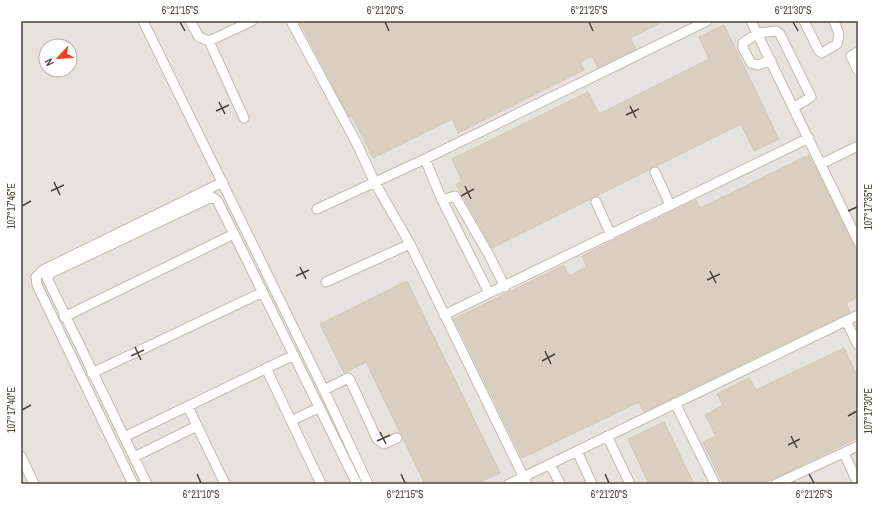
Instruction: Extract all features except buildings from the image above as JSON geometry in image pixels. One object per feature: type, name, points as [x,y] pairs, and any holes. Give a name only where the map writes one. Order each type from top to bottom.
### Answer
[{"type":"lane","points":[[143,21],[324,390],[368,484]]},
{"type":"lane","points":[[190,21],[199,37],[209,41],[244,118]]},
{"type":"lane","points":[[209,41],[252,21]]},
{"type":"lane","points":[[291,21],[357,144],[375,183],[410,244],[525,480]]},
{"type":"lane","points":[[317,209],[425,159],[707,21]]},
{"type":"lane","points":[[751,21],[793,108],[855,225],[858,241]]},
{"type":"lane","points":[[804,21],[819,51],[822,53],[837,44],[839,34],[834,21]]},
{"type":"lane","points":[[771,60],[756,65],[751,63],[745,54],[743,43],[758,33],[776,31],[780,34],[811,95],[809,100],[793,108]]},
{"type":"lane","points":[[858,52],[851,56],[858,71]]},
{"type":"lane","points":[[444,316],[809,138]]},
{"type":"lane","points":[[822,164],[858,146]]},
{"type":"lane","points":[[425,159],[442,200],[489,293]]},
{"type":"lane","points":[[655,172],[670,205]]},
{"type":"lane","points":[[133,484],[37,285],[36,277],[43,270],[222,182]]},
{"type":"lane","points":[[442,200],[456,196],[505,287]]},
{"type":"lane","points":[[147,484],[47,282],[48,276],[210,198],[215,198],[357,484]]},
{"type":"lane","points":[[596,202],[611,234]]},
{"type":"lane","points":[[64,316],[234,234]]},
{"type":"lane","points":[[326,282],[410,244]]},
{"type":"lane","points":[[92,373],[263,292]]},
{"type":"lane","points":[[509,484],[525,480],[550,464],[858,315]]},
{"type":"lane","points":[[846,320],[858,345]]},
{"type":"lane","points":[[124,437],[294,355]]},
{"type":"lane","points":[[266,368],[322,484]]},
{"type":"lane","points":[[324,390],[348,378],[377,439],[384,444],[396,438]]},
{"type":"lane","points":[[675,403],[715,484]]},
{"type":"lane","points":[[188,407],[225,484]]},
{"type":"lane","points":[[291,421],[320,407]]},
{"type":"lane","points":[[134,457],[197,426]]},
{"type":"lane","points":[[607,436],[630,484]]},
{"type":"lane","points":[[781,483],[858,446]]},
{"type":"lane","points":[[577,451],[592,484]]},
{"type":"lane","points":[[844,452],[858,484]]},
{"type":"lane","points":[[21,456],[34,484]]},
{"type":"lane","points":[[550,464],[560,484]]},
{"type":"shaded area","points":[[21,21],[858,21],[858,484],[21,484]]}]
